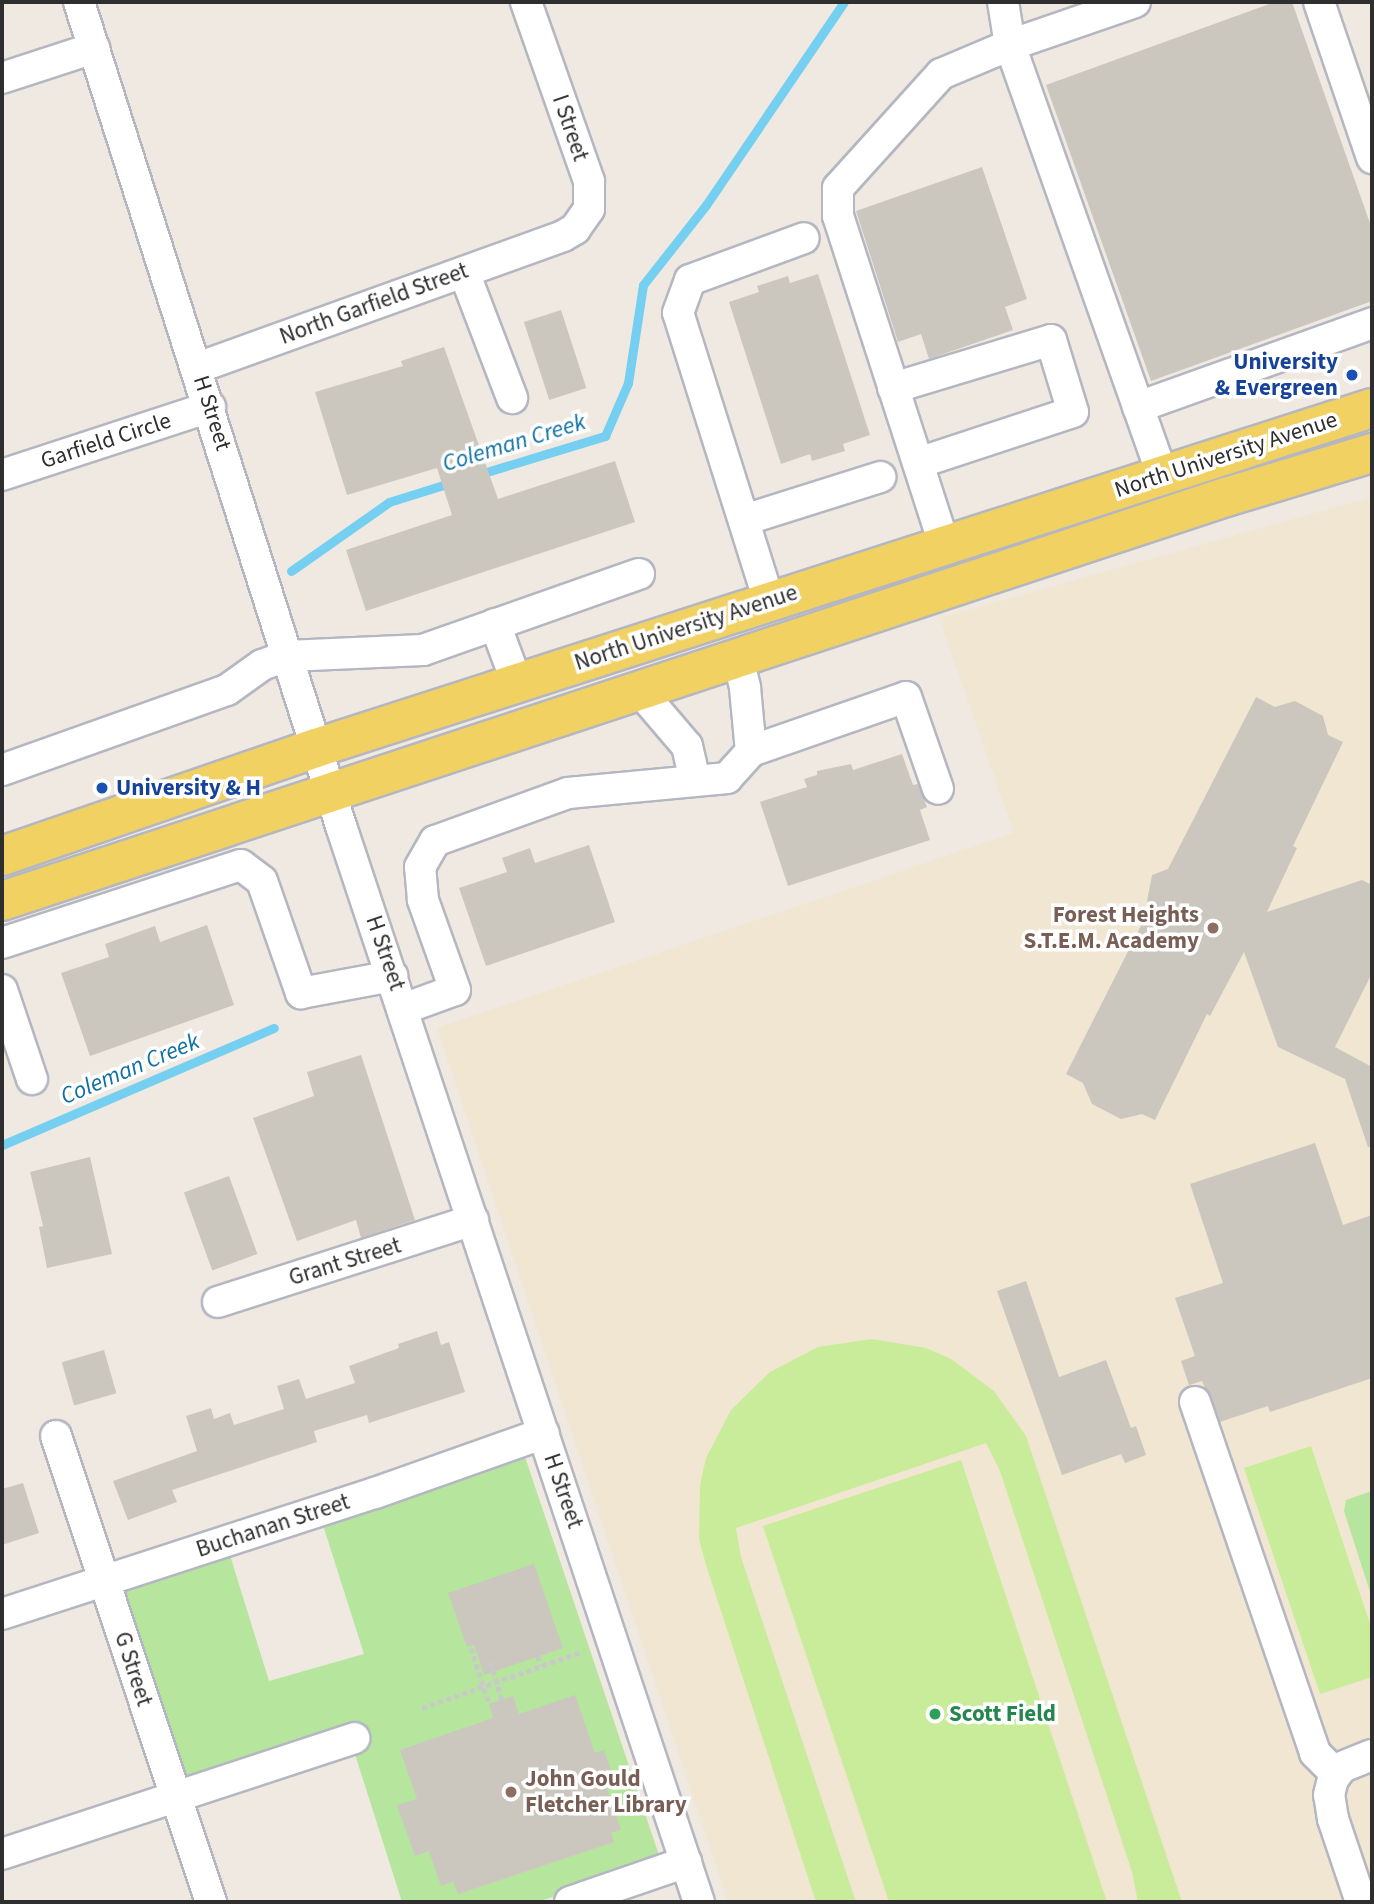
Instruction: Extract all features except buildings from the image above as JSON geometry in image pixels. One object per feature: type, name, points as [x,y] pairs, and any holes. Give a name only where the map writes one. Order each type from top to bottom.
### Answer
[{"type":"main road","name":"North University Avenue","points":[[2,856],[316,748],[1372,408]]},
{"type":"main road","name":"North University Avenue","points":[[2,901],[330,790],[738,659],[1226,497],[1372,453]]},
{"type":"street","name":"H Street","points":[[79,2],[210,407],[316,748],[699,1902]]},
{"type":"street","name":"I Street","points":[[526,2],[589,181],[591,196],[585,217],[575,229],[552,240]]},
{"type":"street","points":[[1003,2],[1010,45],[1162,475]]},
{"type":"street","points":[[944,544],[838,216],[838,188],[941,74],[1010,45],[1135,2]]},
{"type":"street","points":[[1319,2],[1372,159]]},
{"type":"street","points":[[2,78],[94,48]]},
{"type":"street","points":[[769,601],[678,313],[690,280],[804,238]]},
{"type":"street","name":"North Garfield Street","points":[[197,368],[552,240]]},
{"type":"street","points":[[464,272],[512,398]]},
{"type":"street","points":[[1138,407],[1372,323]]},
{"type":"street","points":[[893,387],[1051,340],[1073,412],[918,463]]},
{"type":"street","name":"Garfield Circle","points":[[2,475],[210,407]]},
{"type":"street","points":[[744,520],[880,477]]},
{"type":"street","points":[[2,770],[227,690],[262,665],[287,656],[423,650],[639,574]]},
{"type":"street","points":[[495,624],[517,683]]},
{"type":"street","points":[[738,659],[745,688],[751,751]]},
{"type":"street","points":[[640,691],[687,746],[695,780]]},
{"type":"street","points":[[403,1009],[455,990],[423,900],[420,867],[435,841],[568,793],[727,778],[751,751],[906,698],[938,789]]},
{"type":"street","points":[[2,943],[241,864],[262,881],[300,993],[392,976]]},
{"type":"street","points":[[2,990],[32,1079]]},
{"type":"street","name":"Grant Street","points":[[218,1302],[473,1220]]},
{"type":"street","points":[[1195,1402],[1315,1753],[1336,1774]]},
{"type":"street","name":"Buchanan Street","points":[[2,1614],[103,1579],[375,1493],[544,1433]]},
{"type":"street","name":"G Street","points":[[56,1436],[211,1902]]},
{"type":"street","points":[[2,1854],[354,1738]]},
{"type":"street","points":[[1361,1902],[1333,1819],[1329,1795],[1336,1774],[1342,1767],[1372,1755]]},
{"type":"street","points":[[570,1902],[686,1863]]},
{"type":"path","points":[[471,1648],[489,1703]]},
{"type":"path","points":[[422,1708],[582,1652]]},
{"type":"path","points":[[538,1657],[540,1666]]},
{"type":"path","points":[[491,1662],[502,1700]]},
{"type":"shaded area","points":[[1372,497],[1372,1902],[728,1902],[437,1028],[1014,833],[939,618]]},
{"type":"green space","points":[[872,1339],[926,1348],[951,1359],[994,1391],[1026,1436],[1182,1902],[1138,1902],[1132,1872],[1000,1471],[986,1443],[736,1528],[741,1557],[856,1902],[816,1902],[706,1565],[699,1539],[700,1485],[706,1458],[731,1410],[770,1372],[818,1347]]},
{"type":"green space","points":[[1311,1446],[1372,1630],[1372,1677],[1320,1694],[1244,1468]]},
{"type":"green space","points":[[524,1454],[661,1861],[537,1902],[402,1902],[353,1748],[190,1800],[118,1586],[229,1552],[269,1681],[364,1654],[322,1522]]},
{"type":"green space","name":"Scott Field","points":[[961,1460],[1107,1902],[889,1902],[763,1526]]},
{"type":"green space","points":[[1372,1491],[1372,1598],[1344,1511],[1346,1500]]},
{"type":"waterway","name":"Coleman Creek","points":[[480,474],[605,436],[628,383],[643,285],[706,205],[844,2]]},
{"type":"waterway","name":"Coleman Creek","points":[[291,571],[389,502],[453,482]]},
{"type":"waterway","name":"Coleman Creek","points":[[2,1145],[274,1028]]},
{"type":"place","name":"University & Evergreen","points":[[1352,375]]},
{"type":"place","name":"University & H","points":[[102,788]]},
{"type":"place","name":"Forest Heights S.T.E.M. Academy","points":[[1213,928]]},
{"type":"place","name":"Scott Field","points":[[935,1714]]},
{"type":"place","name":"John Gould Fletcher Library","points":[[511,1792]]}]
